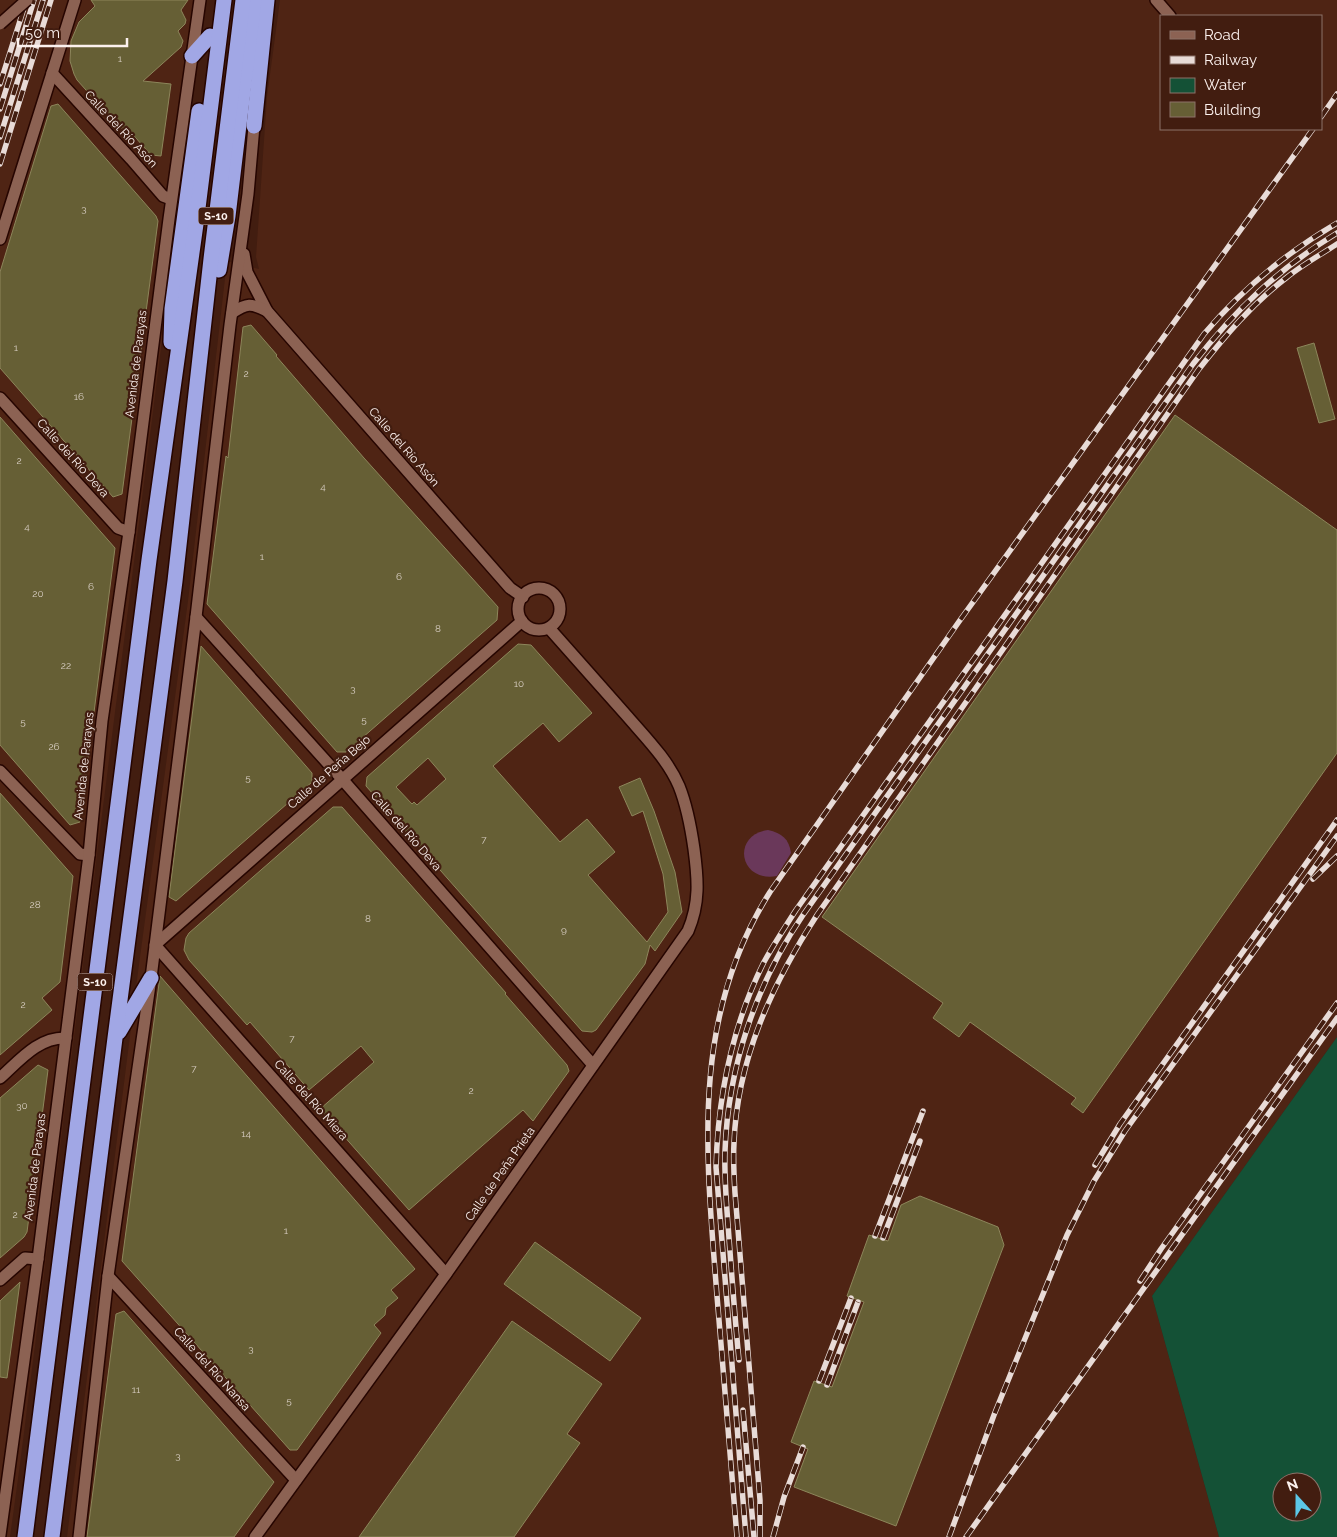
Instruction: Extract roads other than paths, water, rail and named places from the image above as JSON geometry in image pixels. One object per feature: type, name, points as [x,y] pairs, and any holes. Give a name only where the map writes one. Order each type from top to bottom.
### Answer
[{"type":"highway","points":[[167,428],[172,309],[214,0]]},
{"type":"highway","name":"S-10","points":[[25,1537],[149,560],[196,224],[224,0]]},
{"type":"highway","name":"S-10","points":[[52,1537],[115,1038],[176,580],[211,259],[243,0]]},
{"type":"highway","points":[[193,432],[228,216],[254,0]]},
{"type":"highway","points":[[254,126],[266,0]]},
{"type":"highway","points":[[192,56],[210,36]]},
{"type":"highway","points":[[115,1038],[151,978]]},
{"type":"street","points":[[0,24],[27,0]]},
{"type":"street","points":[[0,239],[75,0]]},
{"type":"street","name":"Avenida de Parayas","points":[[0,1535],[38,1259],[89,855],[102,721],[129,532],[171,200],[200,0]]},
{"type":"street","points":[[1156,0],[1169,15]]},
{"type":"street","name":"Calle del Río Asón","points":[[52,73],[131,159],[162,196],[171,200]]},
{"type":"street","points":[[79,1537],[108,1276],[151,978],[232,313],[242,245],[254,126]]},
{"type":"street","name":"Calle del Río Asón","points":[[242,245],[247,272],[267,312],[510,588],[523,596]]},
{"type":"street","points":[[232,313],[240,307],[249,304],[256,305],[267,312]]},
{"type":"street","name":"Calle del Río Deva","points":[[0,398],[118,528],[129,532]]},
{"type":"street","points":[[540,588],[554,594],[560,610],[555,624],[549,628],[537,630],[530,628],[522,621],[518,608],[523,596],[532,590],[540,588]]},
{"type":"street","name":"Calle del Río Deva","points":[[196,617],[342,779],[593,1065]]},
{"type":"street","name":"Calle de Peña Bejo","points":[[155,945],[522,621]]},
{"type":"street","name":"Calle de Peña Prieta","points":[[255,1537],[446,1274],[688,931],[695,914],[697,898],[696,862],[685,802],[672,772],[660,755],[549,628]]},
{"type":"street","points":[[0,771],[80,854],[89,855]]},
{"type":"street","name":"Calle del Río Miera","points":[[155,945],[446,1274]]},
{"type":"street","points":[[0,1078],[40,1044],[55,1038],[66,1038]]},
{"type":"street","points":[[0,1280],[25,1258],[38,1259]]},
{"type":"street","name":"Calle del Río Nansa","points":[[108,1276],[296,1480]]},
{"type":"water","points":[[1337,1037],[1337,1537],[1219,1537],[1152,1296]]},
{"type":"railway","points":[[0,109],[34,0]]},
{"type":"railway","points":[[0,137],[43,0]]},
{"type":"railway","points":[[0,164],[51,0]]},
{"type":"railway","points":[[0,84],[25,5]]},
{"type":"railway","points":[[1322,116],[1337,94]]},
{"type":"railway","points":[[737,1537],[709,1191],[708,1139],[709,1088],[715,1038],[726,988],[744,940],[770,892],[958,623],[1312,130]]},
{"type":"railway","points":[[746,1537],[716,1167],[720,1114],[729,1062],[735,1036],[753,986],[764,962],[796,910],[1204,334],[1249,287],[1283,259],[1337,223]]},
{"type":"railway","points":[[739,1360],[725,1184],[727,1120],[732,1088],[747,1027],[771,969],[803,915],[1193,364],[1241,308],[1296,261],[1337,233]]},
{"type":"railway","points":[[760,1537],[760,1500],[735,1193],[734,1149],[742,1082],[760,1024],[772,996],[785,968],[817,915],[1199,369],[1250,310],[1274,288],[1292,273],[1337,244]]},
{"type":"railway","points":[[1095,1165],[1120,1124],[1337,820]]},
{"type":"railway","points":[[949,1537],[994,1415],[1067,1235],[1094,1181],[1125,1131],[1337,836]]},
{"type":"railway","points":[[1313,879],[1337,856]]},
{"type":"railway","points":[[1140,1281],[1337,1003]]},
{"type":"railway","points":[[966,1537],[1337,1018]]},
{"type":"railway","points":[[875,1236],[923,1111]]},
{"type":"railway","points":[[883,1238],[920,1141]]},
{"type":"railway","points":[[819,1381],[851,1298]]},
{"type":"railway","points":[[827,1385],[858,1302]]},
{"type":"railway","points":[[743,1410],[754,1537]]},
{"type":"railway","points":[[773,1537],[784,1497],[803,1447]]}]
